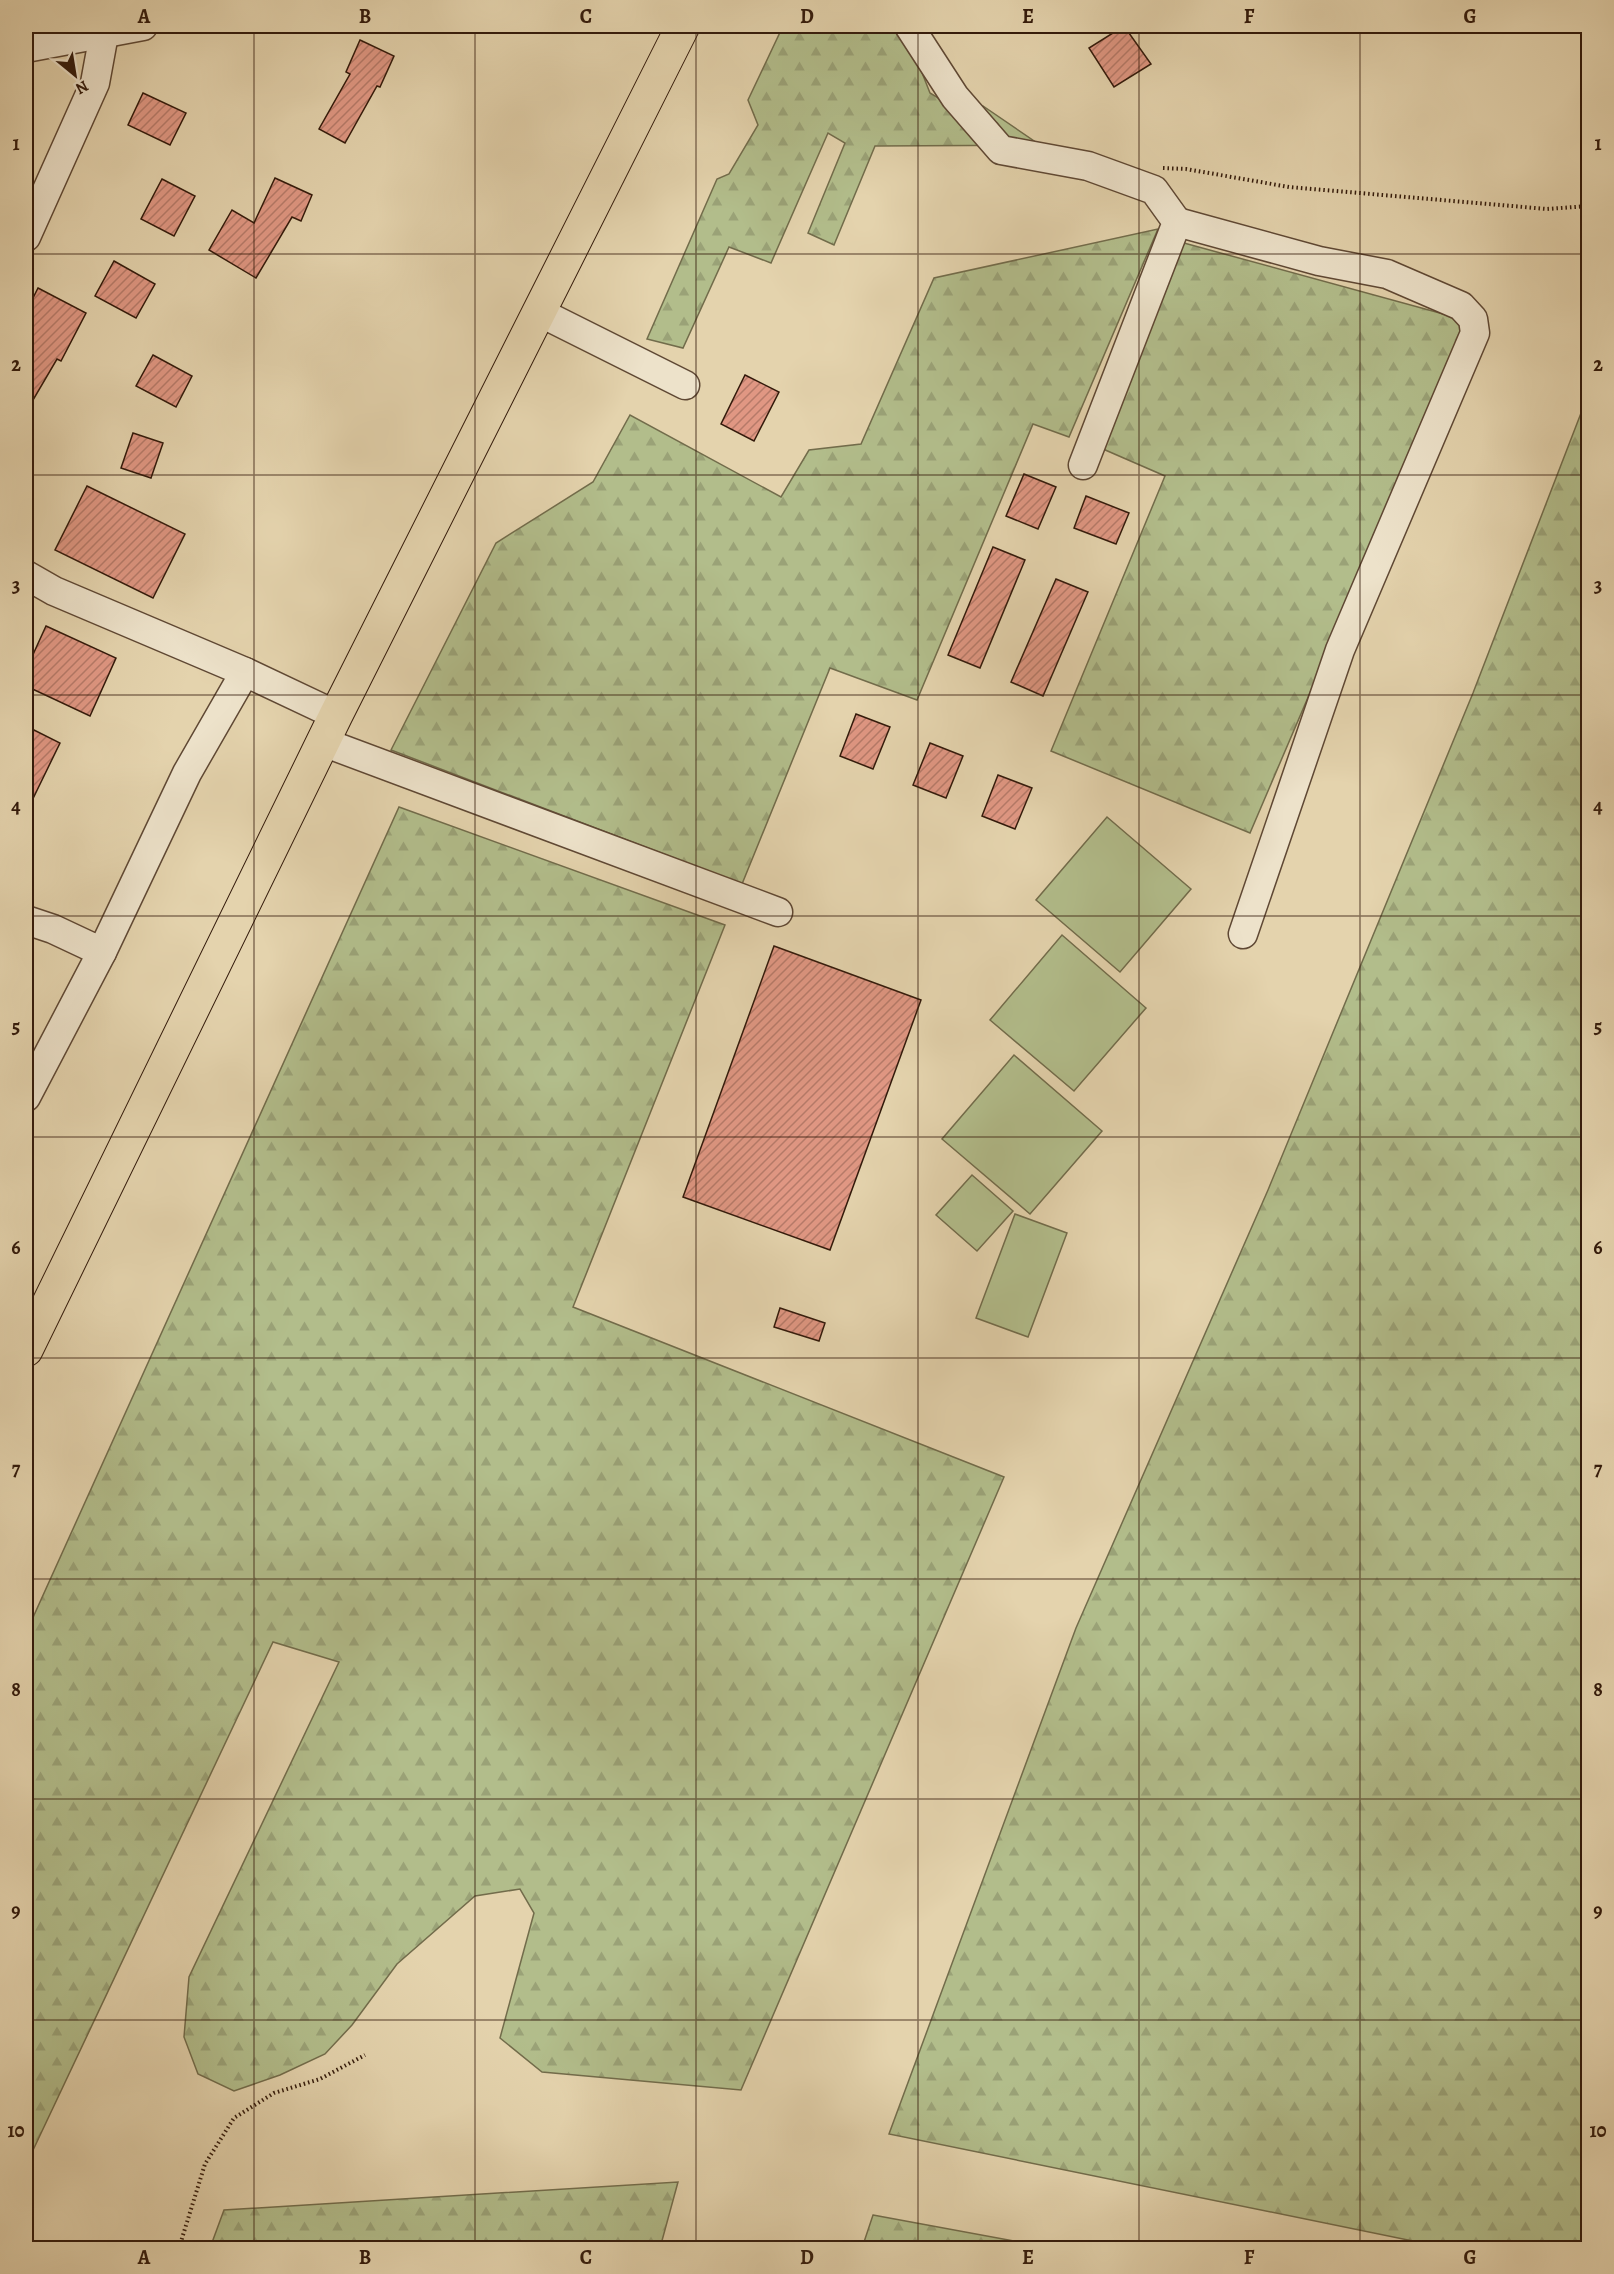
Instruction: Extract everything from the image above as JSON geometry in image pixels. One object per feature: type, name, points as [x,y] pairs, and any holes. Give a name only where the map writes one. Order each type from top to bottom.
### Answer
[{"type":"main road","points":[[26,1350],[330,728],[682,26]]},
{"type":"lane","points":[[26,48],[143,26]]},
{"type":"lane","points":[[909,26],[955,97],[1001,150],[1088,166],[1154,190],[1177,222],[1319,261],[1387,274],[1461,306],[1473,319],[1475,333],[1340,650],[1243,934]]},
{"type":"lane","points":[[26,237],[95,84],[104,34]]},
{"type":"lane","points":[[1083,465],[1177,222]]},
{"type":"lane","points":[[539,312],[685,385]]},
{"type":"lane","points":[[26,575],[54,591],[245,672],[330,728],[778,912]]},
{"type":"lane","points":[[26,1097],[102,952],[187,772],[245,672]]},
{"type":"lane","points":[[26,920],[53,929],[102,952]]},
{"type":"path","points":[[1154,168],[1186,169],[1312,189],[1547,209],[1588,206]]},
{"type":"path","points":[[179,2248],[205,2164],[234,2118],[274,2093],[320,2079],[365,2055]]},
{"type":"green space","points":[[783,26],[897,26],[908,37],[930,93],[964,114],[983,106],[1040,145],[875,146],[834,245],[808,233],[845,143],[828,133],[771,263],[729,247],[683,348],[647,339],[717,179],[729,174],[758,125],[748,100]]},
{"type":"green space","points":[[1158,229],[1069,437],[1033,424],[917,700],[830,668],[742,884],[391,750],[496,543],[593,482],[630,415],[781,497],[809,450],[861,444],[934,278]]},
{"type":"green space","points":[[1184,243],[1469,321],[1250,833],[1051,751],[1165,476],[1103,449]]},
{"type":"green space","points":[[1588,395],[1588,2248],[1447,2248],[889,2134],[1076,1628],[1268,1190],[1473,693]]},
{"type":"green space","points":[[399,807],[725,925],[573,1307],[1004,1477],[741,2090],[542,2072],[500,2038],[534,1913],[520,1889],[475,1896],[397,1964],[352,2025],[325,2054],[280,2075],[234,2091],[198,2074],[184,2037],[189,1977],[339,1662],[273,1642],[26,2165],[26,1633]]},
{"type":"green space","points":[[1107,817],[1191,889],[1120,972],[1036,900]]},
{"type":"green space","points":[[1062,935],[1146,1008],[1074,1091],[990,1020]]},
{"type":"green space","points":[[1014,1055],[1102,1131],[1030,1214],[942,1139]]},
{"type":"green space","points":[[972,1175],[1013,1211],[977,1251],[936,1215]]},
{"type":"green space","points":[[1015,1214],[1067,1233],[1028,1337],[976,1318]]},
{"type":"green space","points":[[678,2182],[660,2248],[210,2248],[224,2210]]},
{"type":"green space","points":[[873,2215],[1052,2248],[862,2248]]},
{"type":"building","points":[[1124,26],[1151,64],[1114,87],[1089,48]]},
{"type":"building","points":[[360,40],[394,56],[380,87],[377,86],[345,143],[319,129],[350,74],[346,72]]},
{"type":"building","points":[[143,93],[186,113],[170,145],[128,125]]},
{"type":"building","points":[[275,178],[312,195],[301,221],[292,217],[256,278],[209,250],[232,210],[254,223]]},
{"type":"building","points":[[162,179],[195,196],[174,236],[141,219]]},
{"type":"building","points":[[114,261],[155,284],[136,318],[95,296]]},
{"type":"building","points":[[38,288],[86,313],[61,361],[57,359],[26,412],[26,312]]},
{"type":"building","points":[[153,355],[192,376],[176,407],[136,386]]},
{"type":"building","points":[[745,375],[779,392],[754,441],[721,424]]},
{"type":"building","points":[[133,433],[163,443],[151,478],[121,468]]},
{"type":"building","points":[[1024,474],[1056,487],[1038,529],[1006,516]]},
{"type":"building","points":[[87,486],[185,534],[153,598],[55,550]]},
{"type":"building","points":[[1086,496],[1129,513],[1116,544],[1074,528]]},
{"type":"building","points":[[993,547],[1025,560],[980,668],[948,655]]},
{"type":"building","points":[[1056,579],[1088,592],[1043,696],[1011,682]]},
{"type":"building","points":[[46,626],[116,658],[90,716],[26,686],[26,670]]},
{"type":"building","points":[[856,714],[890,727],[873,769],[840,756]]},
{"type":"building","points":[[26,726],[60,743],[26,813]]},
{"type":"building","points":[[930,743],[963,756],[946,798],[913,785]]},
{"type":"building","points":[[998,775],[1032,788],[1015,829],[982,816]]},
{"type":"building","points":[[774,946],[921,1000],[830,1250],[683,1197]]},
{"type":"building","points":[[780,1308],[825,1323],[819,1341],[774,1327]]}]
